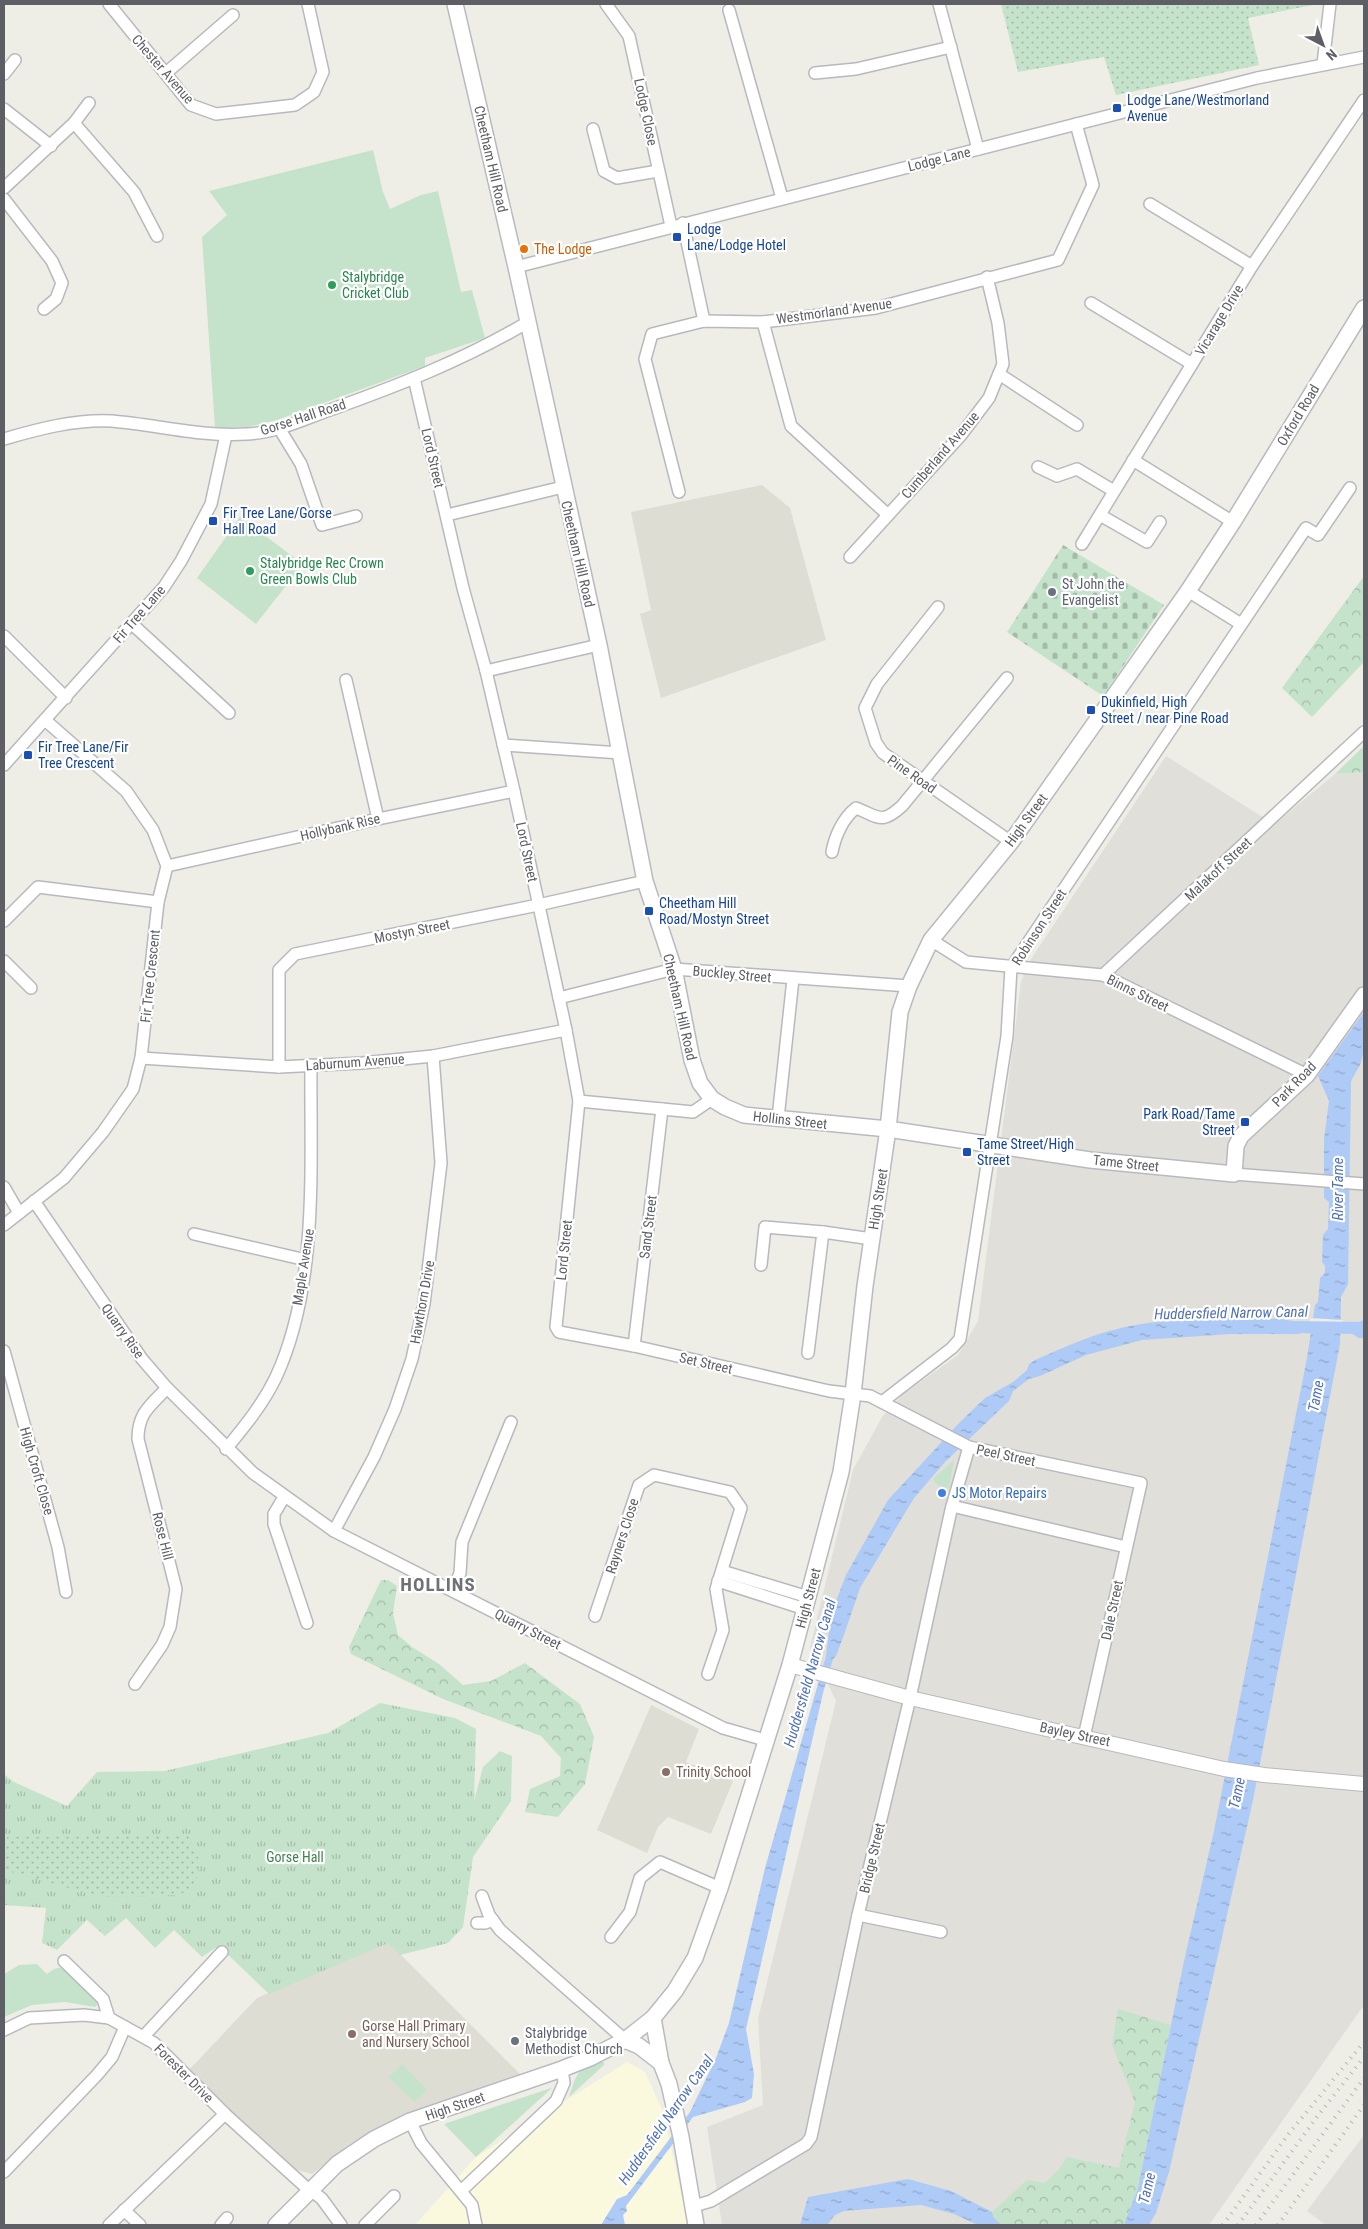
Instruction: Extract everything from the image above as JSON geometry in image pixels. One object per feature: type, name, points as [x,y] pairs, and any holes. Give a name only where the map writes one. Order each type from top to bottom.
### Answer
[{"type":"main road","name":"Cheetham Hill Road","points":[[455,4],[516,267],[599,645],[644,881],[674,969],[692,1060],[700,1083],[712,1099]]},
{"type":"main road","name":"Oxford Road","points":[[1233,522],[1364,308]]},
{"type":"main road","name":"High Street","points":[[276,2225],[337,2164],[374,2139],[410,2121],[562,2070],[625,2040],[653,2018],[675,1991],[695,1958],[720,1888],[790,1665],[841,1472],[888,1130],[900,1012],[908,986],[931,940],[1011,842],[1188,591],[1233,522]]},
{"type":"main road","name":"Park Road","points":[[1234,1174],[1236,1146],[1241,1136],[1306,1075],[1364,995]]},
{"type":"main road","name":"Hollins Street","points":[[712,1099],[744,1115],[888,1130]]},
{"type":"main road","name":"Tame Street","points":[[888,1130],[1090,1160],[1234,1174]]},
{"type":"main road","points":[[653,2018],[661,2063],[669,2084],[681,2137],[696,2225]]},
{"type":"main road","points":[[625,2040],[639,2046],[661,2063]]},
{"type":"street","name":"Chester Avenue","points":[[109,4],[191,105],[216,114],[295,104],[314,92],[323,72],[308,4]]},
{"type":"street","name":"Lodge Close","points":[[606,4],[629,36],[671,226]]},
{"type":"street","points":[[939,4],[978,149]]},
{"type":"street","points":[[1323,64],[1330,4]]},
{"type":"street","points":[[729,10],[782,198]]},
{"type":"street","points":[[166,73],[233,15]]},
{"type":"street","points":[[815,73],[856,69],[951,46]]},
{"type":"street","name":"Lodge Lane","points":[[516,267],[1257,78],[1364,57]]},
{"type":"street","points":[[4,74],[15,60]]},
{"type":"street","name":"Vicarage Drive","points":[[1082,544],[1252,266],[1364,100]]},
{"type":"street","points":[[4,188],[74,124],[89,103]]},
{"type":"street","points":[[4,109],[51,146]]},
{"type":"street","points":[[74,124],[134,192],[157,236]]},
{"type":"street","name":"Westmorland Avenue","points":[[679,492],[645,359],[652,334],[704,321],[763,322],[876,308],[987,277],[1058,260],[1093,185],[1076,124]]},
{"type":"street","points":[[593,129],[604,171],[617,178],[658,171]]},
{"type":"street","points":[[4,199],[52,261],[62,283],[56,299],[44,309]]},
{"type":"street","points":[[1150,204],[1252,266]]},
{"type":"street","points":[[683,223],[704,321]]},
{"type":"street","name":"Cumberland Avenue","points":[[850,557],[961,435],[989,398],[1003,364],[998,323],[987,277]]},
{"type":"street","points":[[1091,302],[1192,364]]},
{"type":"street","name":"Gorse Hall Road","points":[[4,439],[58,426],[111,421],[188,432],[226,435],[251,434],[279,428],[452,363],[528,322]]},
{"type":"street","points":[[763,322],[791,426],[888,515]]},
{"type":"street","points":[[999,374],[1077,425]]},
{"type":"street","name":"Lord Street","points":[[414,378],[463,588],[486,671],[514,791],[566,1030],[579,1101],[556,1327],[559,1332]]},
{"type":"street","points":[[279,428],[301,464],[322,525],[356,516]]},
{"type":"street","name":"Fir Tree Lane","points":[[4,766],[164,586],[199,530],[211,504],[226,435]]},
{"type":"street","points":[[1133,460],[1233,522]]},
{"type":"street","points":[[1038,467],[1057,476],[1077,469],[1114,491]]},
{"type":"street","points":[[447,515],[563,487]]},
{"type":"street","name":"Robinson Street","points":[[882,1402],[952,1348],[960,1339],[1007,1036],[1011,968],[1306,528],[1318,535],[1350,488]]},
{"type":"street","points":[[1100,515],[1147,542],[1160,522]]},
{"type":"street","points":[[1188,591],[1241,624]]},
{"type":"street","name":"Pine Road","points":[[938,607],[877,684],[865,708],[876,743],[883,753],[1011,842]]},
{"type":"street","points":[[131,623],[229,712]]},
{"type":"street","points":[[4,636],[66,698]]},
{"type":"street","points":[[486,671],[599,645]]},
{"type":"street","points":[[832,852],[834,837],[851,812],[856,808],[880,819],[888,818],[902,806],[1007,678]]},
{"type":"street","points":[[346,680],[378,818]]},
{"type":"street","points":[[45,720],[126,791],[153,830],[167,866]]},
{"type":"street","name":"Malakoff Street","points":[[1103,975],[1364,732]]},
{"type":"street","points":[[503,746],[621,753]]},
{"type":"street","name":"Hollybank Rise","points":[[167,866],[378,818],[514,791]]},
{"type":"street","name":"Fir Tree Crescent","points":[[4,1225],[64,1178],[103,1132],[134,1089],[141,1058],[158,902],[167,866]]},
{"type":"street","name":"Mostyn Street","points":[[279,1067],[279,970],[295,954],[538,906],[644,881]]},
{"type":"street","points":[[4,921],[38,887],[158,902]]},
{"type":"street","name":"Binns Street","points":[[931,940],[966,962],[1011,968],[1103,975],[1306,1075]]},
{"type":"street","points":[[4,961],[31,988]]},
{"type":"street","name":"Buckley Street","points":[[559,998],[674,969],[908,986]]},
{"type":"street","points":[[778,1118],[793,979]]},
{"type":"street","name":"Laburnum Avenue","points":[[141,1058],[279,1067],[362,1063],[433,1056],[566,1030]]},
{"type":"street","name":"Hawthorn Drive","points":[[334,1531],[374,1457],[395,1409],[412,1359],[424,1304],[441,1164],[433,1056]]},
{"type":"street","name":"Maple Avenue","points":[[226,1449],[256,1412],[276,1376],[296,1316],[310,1224],[310,1065]]},
{"type":"street","points":[[579,1101],[693,1112],[712,1099]]},
{"type":"street","name":"Sand Street","points":[[634,1346],[662,1109]]},
{"type":"street","name":"Tame Street","points":[[1234,1174],[1362,1184]]},
{"type":"street","points":[[4,1187],[19,1213]]},
{"type":"street","name":"Quarry Rise","points":[[34,1201],[142,1359],[166,1388],[226,1449]]},
{"type":"street","points":[[761,1265],[765,1227],[872,1239]]},
{"type":"street","points":[[808,1353],[823,1232]]},
{"type":"street","points":[[194,1234],[306,1260]]},
{"type":"street","name":"Set Street","points":[[559,1332],[634,1346],[829,1392],[853,1394]]},
{"type":"street","name":"High Croft Close","points":[[4,1351],[58,1548],[66,1592]]},
{"type":"street","name":"Rose Hill","points":[[135,1684],[162,1645],[170,1627],[176,1589],[138,1439],[138,1424],[148,1408],[166,1388]]},
{"type":"street","name":"Peel Street","points":[[853,1394],[870,1396],[969,1447],[1141,1483]]},
{"type":"street","points":[[453,1591],[460,1573],[462,1542],[512,1422]]},
{"type":"street","name":"Bridge Street","points":[[694,2206],[711,2201],[806,2144],[811,2137],[858,1915],[910,1698],[952,1506],[969,1447]]},
{"type":"street","name":"Quarry Street","points":[[226,1449],[284,1497],[334,1531],[723,1728],[765,1740]]},
{"type":"street","name":"Rayners Close","points":[[595,1616],[639,1485],[654,1475],[730,1492],[741,1508],[716,1589],[723,1630],[708,1674]]},
{"type":"street","name":"Dale Street","points":[[1084,1737],[1141,1483]]},
{"type":"street","points":[[284,1497],[274,1514],[274,1524],[307,1623]]},
{"type":"street","points":[[952,1506],[1126,1547]]},
{"type":"street","points":[[720,1576],[807,1603]]},
{"type":"street","name":"Bayley Street","points":[[790,1665],[910,1698],[1224,1769],[1264,1775],[1364,1784]]},
{"type":"street","points":[[611,1937],[630,1912],[640,1878],[660,1862],[720,1888]]},
{"type":"street","points":[[482,1896],[492,1920],[500,1930],[625,2040]]},
{"type":"street","points":[[858,1915],[941,1932]]},
{"type":"street","points":[[477,1923],[485,1923],[492,1920]]},
{"type":"street","points":[[144,2036],[222,1952]]},
{"type":"street","points":[[64,1961],[103,1999],[109,2018]]},
{"type":"street","name":"Forester Drive","points":[[4,2030],[28,2018],[84,2015],[109,2018],[144,2036],[154,2043],[225,2114],[322,2199],[341,2225]]},
{"type":"street","points":[[4,2172],[98,2076],[112,2057],[125,2027]]},
{"type":"street","points":[[462,2190],[556,2102],[564,2083],[562,2070]]},
{"type":"street","points":[[110,2225],[225,2114]]},
{"type":"street","points":[[410,2121],[421,2143],[462,2190],[472,2205],[476,2225]]},
{"type":"street","points":[[365,2225],[394,2196]]},
{"type":"street","points":[[124,2210],[140,2225]]},
{"type":"shaded area","points":[[762,485],[790,508],[826,640],[661,698],[640,614],[651,610],[631,512]]},
{"type":"shaded area","points":[[1166,756],[1261,816],[1277,822],[1335,774],[1364,772],[1364,2005],[1209,2225],[722,2225],[707,2127],[763,2105],[758,2019],[836,1701],[810,1647],[853,1470],[882,1417],[902,1395],[958,1355],[978,1321],[1021,982],[1029,962]]},
{"type":"shaded area","name":"Trinity School","points":[[651,1705],[699,1729],[686,1762],[733,1781],[711,1834],[668,1817],[658,1827],[647,1853],[597,1830]]},
{"type":"shaded area","name":"Gorse Hall Primary and Nursery School","points":[[388,1942],[520,2074],[395,2119],[351,2143],[312,2174],[293,2169],[188,2071],[257,1998]]},
{"type":"shaded area","points":[[627,2062],[645,2072],[664,2114],[688,2225],[415,2225],[476,2157]]},
{"type":"shaded area","points":[[1364,2135],[1364,2225],[1326,2225],[1307,2211]]},
{"type":"green space","points":[[1001,4],[1318,4],[1248,18],[1259,65],[1116,95],[1104,57],[1018,72]]},
{"type":"green space","name":"Stalybridge Cricket Club","points":[[373,150],[383,192],[390,209],[421,195],[438,191],[461,292],[472,290],[485,338],[425,358],[425,366],[277,420],[248,427],[215,428],[202,237],[227,215],[209,191]]},
{"type":"green space","name":"Stalybridge Rec Crown Green Bowls Club","points":[[240,517],[303,564],[256,624],[197,578]]},
{"type":"green space","points":[[1063,545],[1164,605],[1103,696],[1007,632]]},
{"type":"green space","points":[[1364,576],[1364,662],[1312,717],[1282,688]]},
{"type":"green space","points":[[1364,746],[1364,772],[1335,774]]},
{"type":"green space","points":[[954,1460],[949,1488],[937,1485],[933,1479]]},
{"type":"green space","points":[[381,1580],[388,1580],[397,1586],[393,1613],[398,1635],[412,1647],[439,1664],[463,1685],[491,1681],[525,1663],[580,1704],[594,1737],[585,1784],[558,1817],[525,1812],[530,1789],[560,1776],[561,1758],[541,1736],[443,1699],[351,1654],[349,1647]]},
{"type":"green space","name":"Gorse Hall","points":[[380,1703],[455,1718],[476,1729],[474,1801],[483,1767],[500,1751],[512,1756],[511,1801],[473,1857],[463,1927],[448,1943],[400,1955],[388,1943],[269,1994],[221,1948],[215,1948],[202,1957],[174,1930],[155,1948],[126,1918],[105,1936],[87,1920],[57,1950],[42,1943],[46,1908],[4,1905],[4,1774],[14,1782],[67,1806],[97,1772],[165,1771],[328,1733]]},
{"type":"green space","points":[[189,1836],[200,1862],[195,1888],[178,1895],[101,1897],[4,1870],[7,1837]]},
{"type":"green space","points":[[37,1964],[47,1974],[54,1969],[63,1967],[98,1999],[98,2004],[95,2007],[65,2002],[32,2005],[4,2017],[4,1974],[19,1965]]},
{"type":"green space","points":[[1118,2009],[1171,2025],[1138,2188],[1124,2225],[1002,2225],[994,2219],[992,2212],[1027,2180],[1045,2183],[1061,2167],[1067,2157],[1119,2168],[1135,2102],[1112,2045]]},
{"type":"green space","points":[[602,2061],[605,2064],[569,2097],[579,2073],[587,2067]]},
{"type":"green space","points":[[402,2064],[427,2090],[414,2102],[389,2077]]},
{"type":"green space","points":[[553,2087],[476,2157],[444,2124],[551,2088]]},
{"type":"water","points":[[1364,1012],[1364,1050],[1360,1065],[1351,1081],[1348,1284],[1341,1297],[1340,1344],[1253,1800],[1169,2172],[1156,2213],[1149,2225],[1124,2225],[1138,2188],[1184,1961],[1214,1831],[1307,1358],[1315,1305],[1318,1302],[1320,1278],[1325,1273],[1325,1266],[1322,1262],[1323,1235],[1328,1229],[1329,1202],[1324,1198],[1324,1139],[1329,1101],[1318,1076]]},
{"type":"water","points":[[1202,1319],[1281,1319],[1299,1322],[1309,1327],[1307,1331],[1298,1334],[1230,1334],[1142,1340],[1086,1355],[1040,1376],[1029,1379],[1013,1391],[1009,1401],[945,1462],[914,1498],[860,1588],[836,1656],[833,1659],[823,1693],[746,2029],[754,2074],[752,2098],[745,2102],[693,2117],[626,2206],[627,2211],[623,2215],[625,2225],[601,2225],[617,2199],[627,2195],[690,2112],[716,2058],[729,2023],[765,1868],[826,1656],[829,1631],[826,1627],[846,1575],[888,1500],[961,1421],[985,1398],[1013,1382],[1035,1360],[1102,1333],[1144,1323]]},
{"type":"water","points":[[1364,1320],[1364,1338],[1359,1338],[1342,1328]]},
{"type":"water","points":[[908,2179],[951,2191],[992,2212],[994,2219],[1002,2225],[978,2225],[954,2214],[921,2205],[844,2211],[835,2215],[827,2225],[800,2225],[808,2197]]},
{"type":"pier","points":[[1310,1318],[1343,1320],[1342,1332],[1308,1330]]},
{"type":"waterway","name":"Huddersfield Narrow Canal","points":[[1292,1327],[1364,1328]]},
{"type":"railway","points":[[1223,2225],[1287,2136],[1364,2042]]},
{"type":"railway","points":[[1238,2225],[1317,2117],[1364,2057]]},
{"type":"railway","points":[[1256,2225],[1364,2078]]},
{"type":"railway","points":[[1278,2225],[1364,2105]]},
{"type":"place","name":"Lodge Lane/Westmorland Avenue","points":[[1117,108]]},
{"type":"place","name":"Lodge Lane/Lodge Hotel","points":[[677,237]]},
{"type":"place","name":"The Lodge","points":[[524,249]]},
{"type":"place","name":"Stalybridge Cricket Club","points":[[332,285]]},
{"type":"place","name":"Fir Tree Lane/Gorse Hall Road","points":[[213,521]]},
{"type":"place","name":"Stalybridge Rec Crown Green Bowls Club","points":[[250,571]]},
{"type":"place","name":"St John the Evangelist","points":[[1052,592]]},
{"type":"place","name":"Dukinfield, High Street / near Pine Road","points":[[1091,710]]},
{"type":"place","name":"Fir Tree Lane/Fir Tree Crescent","points":[[28,755]]},
{"type":"place","name":"Cheetham Hill Road/Mostyn Street","points":[[649,911]]},
{"type":"place","name":"Park Road/Tame Street","points":[[1245,1122]]},
{"type":"place","name":"Tame Street/High Street","points":[[967,1152]]},
{"type":"place","name":"JS Motor Repairs","points":[[942,1493]]},
{"type":"place","name":"Trinity School","points":[[666,1772]]},
{"type":"place","name":"Gorse Hall Primary and Nursery School","points":[[352,2034]]},
{"type":"place","name":"Stalybridge Methodist Church","points":[[515,2041]]},
{"type":"district","name":"HOLLINS","points":[[438,1584]]},
{"type":"water label","name":"River Tame","points":[[1338,1189]]},
{"type":"water label","name":"Tame","points":[[1316,1396]]},
{"type":"water label","name":"Tame","points":[[1237,1793]]},
{"type":"water label","name":"Tame","points":[[1147,2188]]}]
